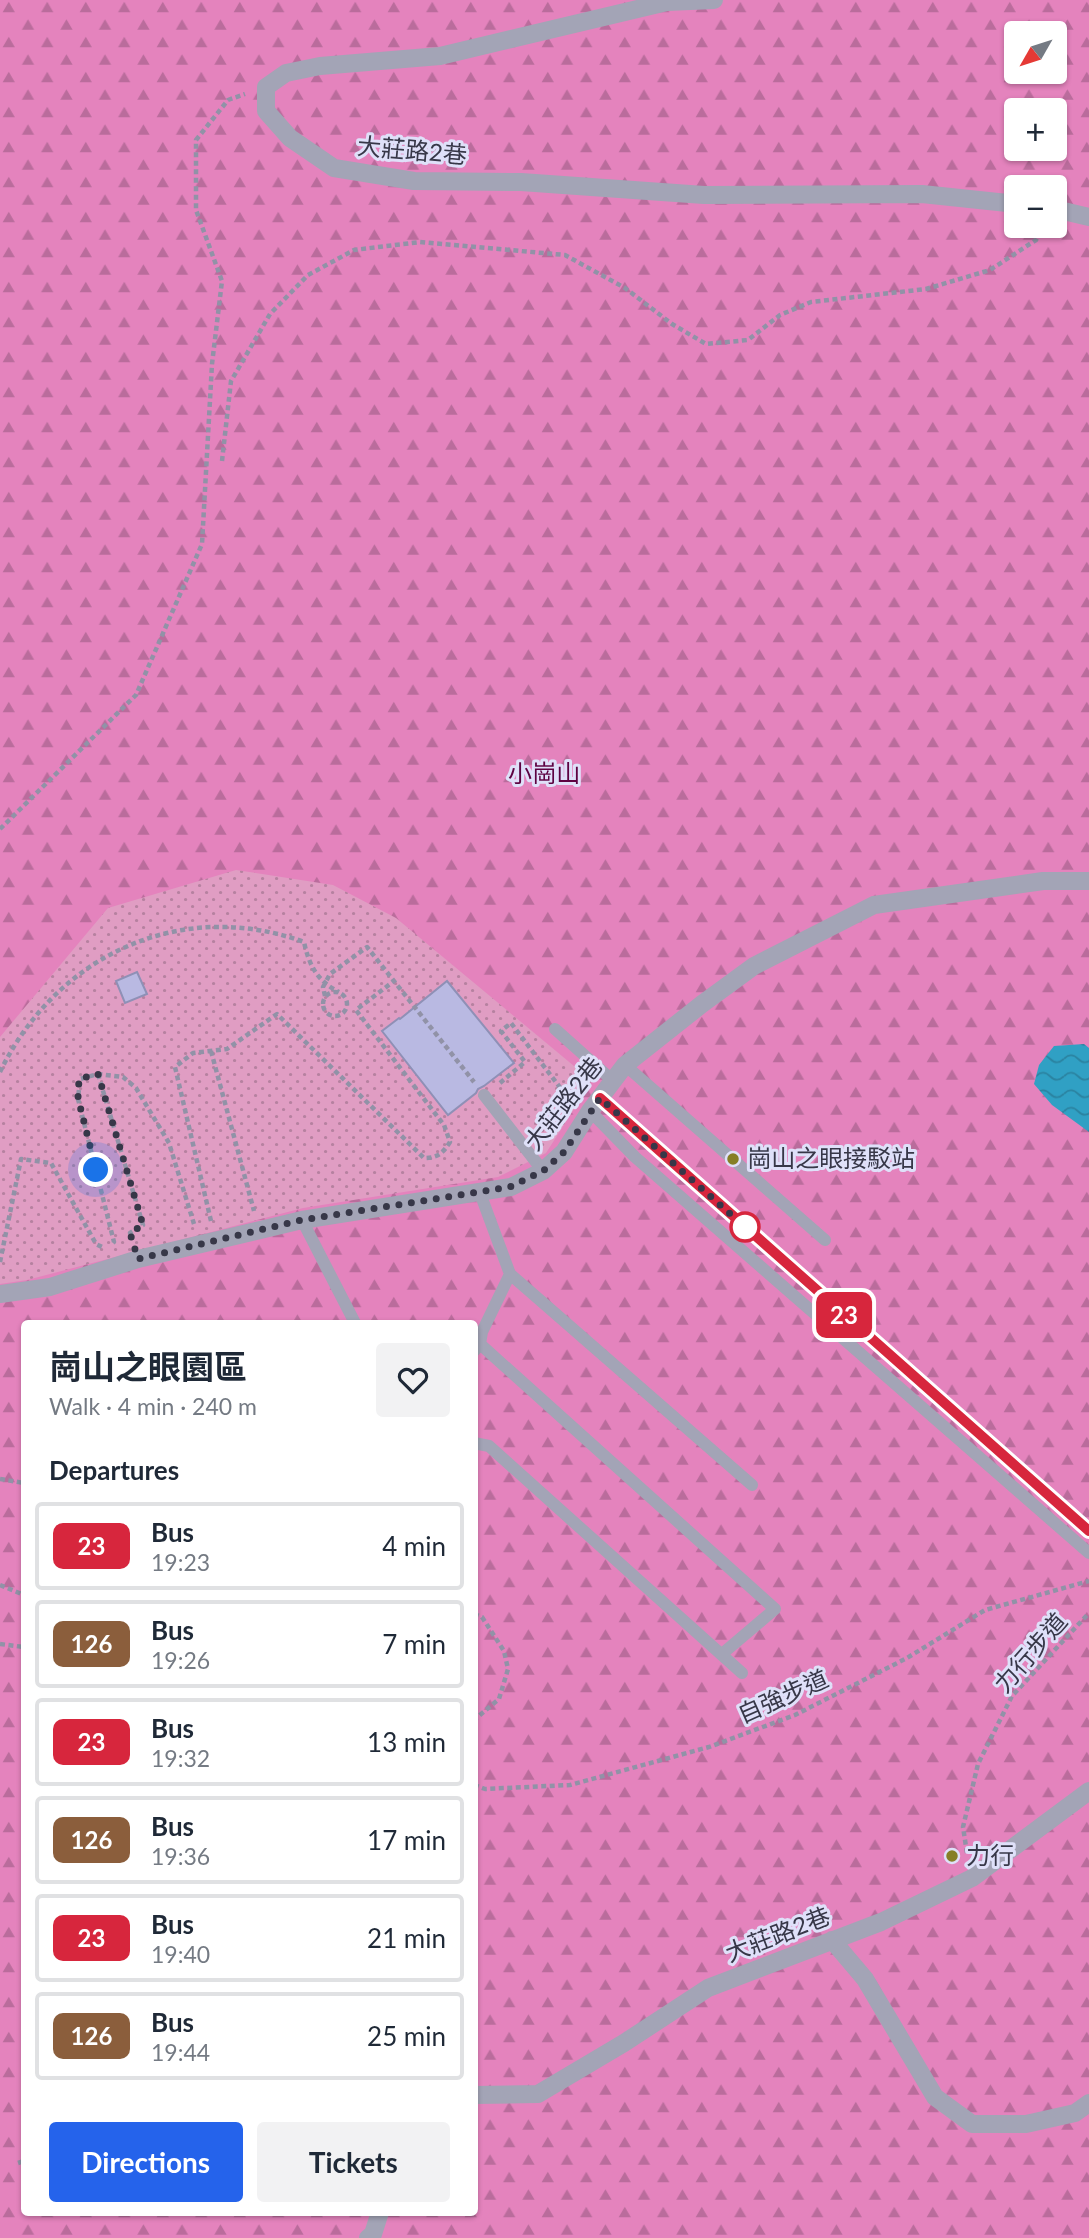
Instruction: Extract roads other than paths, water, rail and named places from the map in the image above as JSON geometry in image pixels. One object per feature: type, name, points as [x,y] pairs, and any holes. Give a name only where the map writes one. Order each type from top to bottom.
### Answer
[{"type":"street","name":"大莊路2巷","points":[[714,0],[667,2],[440,56],[320,66],[286,73],[266,87],[266,111],[290,138],[334,168],[414,181],[521,183],[704,195],[922,194],[1004,203]]},
{"type":"street","points":[[1067,212],[1089,217]]},
{"type":"street","name":"大莊路2巷","points":[[0,1294],[50,1287],[138,1259],[258,1229],[510,1187],[543,1171],[564,1152],[625,1065],[754,966],[874,905],[1043,881],[1089,881]]},
{"type":"street","name":"大莊路2巷","points":[[478,2095],[538,2094],[708,1989],[881,1922],[972,1878],[1089,1791]]},
{"type":"street","points":[[832,1941],[865,1979],[935,2096],[972,2124],[1026,2124],[1075,2113],[1089,2103]]},
{"type":"street","points":[[369,2238],[379,2216]]},
{"type":"lane","points":[[555,1029],[612,1080]]},
{"type":"lane","points":[[625,1065],[825,1240]]},
{"type":"lane","points":[[484,1095],[543,1171]]},
{"type":"lane","points":[[592,1109],[1089,1531]]},
{"type":"lane","points":[[592,1109],[635,1157],[1089,1553]]},
{"type":"lane","points":[[480,1193],[510,1274],[752,1485]]},
{"type":"lane","points":[[302,1220],[353,1320]]},
{"type":"lane","points":[[478,1345],[510,1274]]},
{"type":"lane","points":[[478,1349],[775,1609],[722,1654]]},
{"type":"lane","points":[[478,1444],[489,1446],[742,1673]]},
{"type":"water","points":[[1084,1044],[1089,1048],[1089,1132],[1052,1105],[1034,1084],[1039,1065],[1054,1046]]},
{"type":"place","name":"崗山之眼接駁站","points":[[733,1159]]},
{"type":"place","name":"力行","points":[[952,1856]]},
{"type":"park label","name":"小崗山","points":[[544,774]]}]
